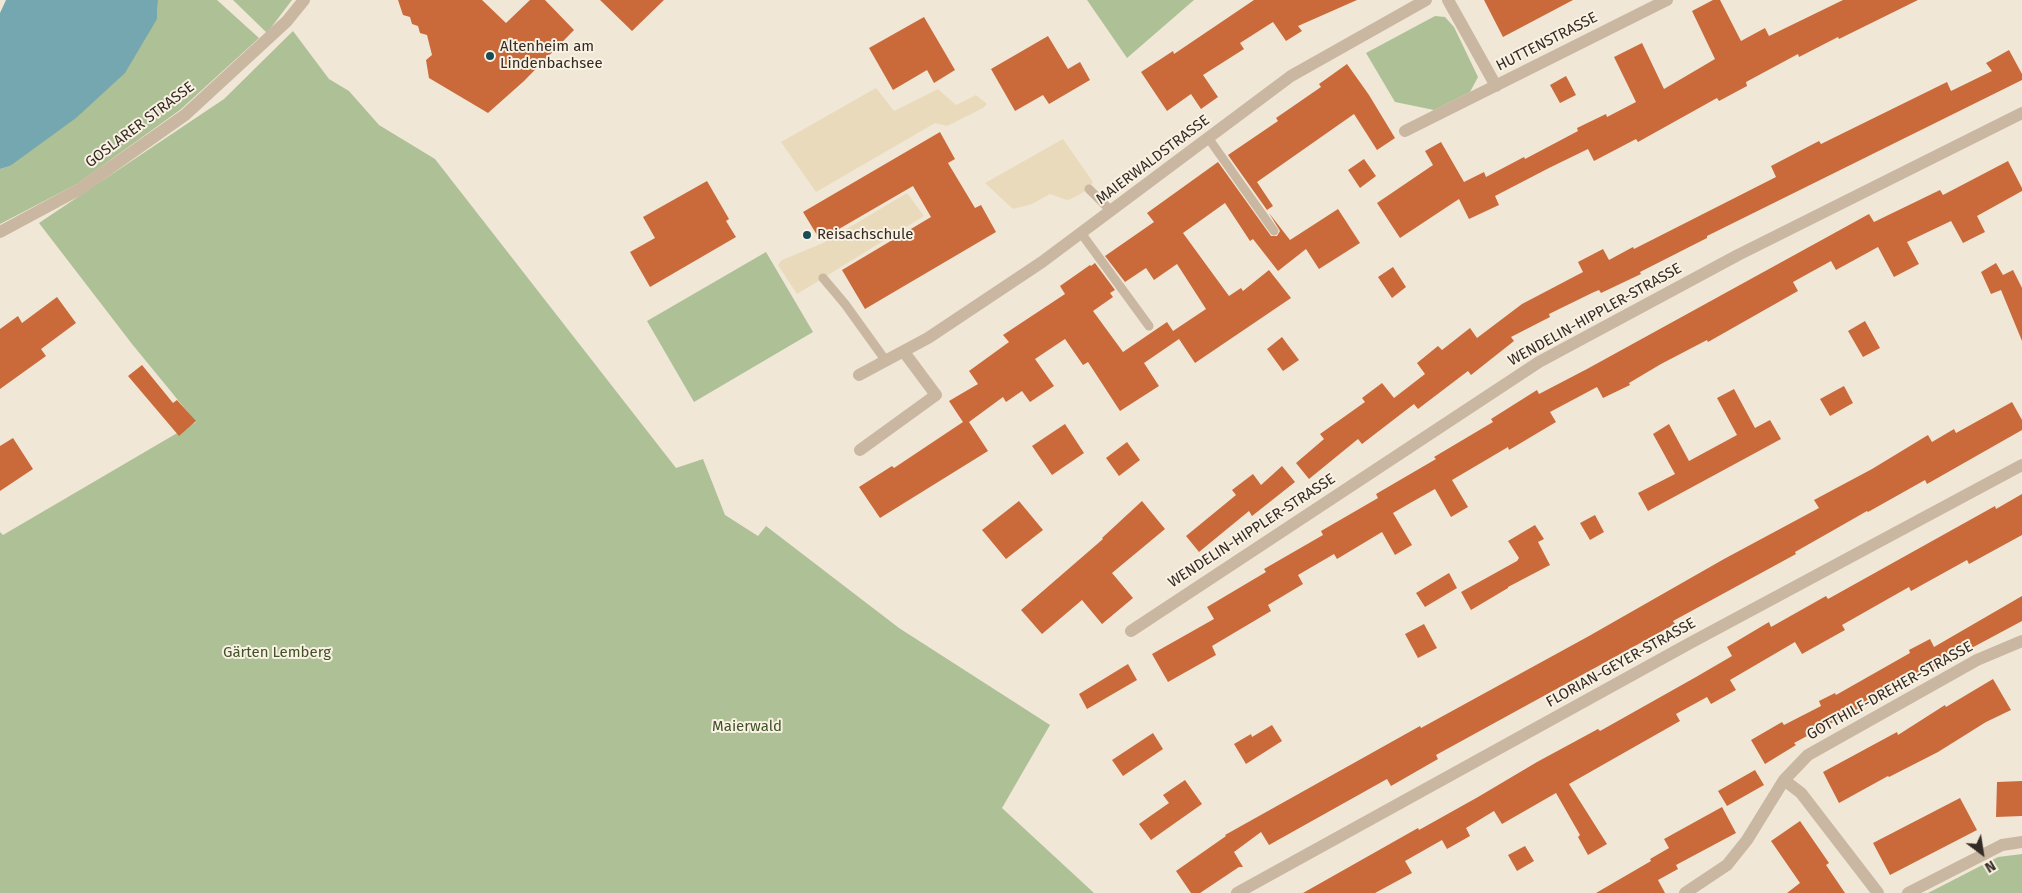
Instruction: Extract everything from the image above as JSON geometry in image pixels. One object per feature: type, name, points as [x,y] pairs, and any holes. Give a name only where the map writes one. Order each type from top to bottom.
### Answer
[{"type":"street","name":"GOSLARER STRASSE","points":[[0,232],[80,190],[184,115],[274,33],[304,0]]},
{"type":"street","name":"MAIERWALDSTRASSE","points":[[859,374],[928,338],[1042,262],[1291,76],[1426,0]]},
{"type":"street","name":"HUTTENSTRASSE","points":[[1448,0],[1496,86]]},
{"type":"street","name":"HUTTENSTRASSE","points":[[1405,131],[1667,0]]},
{"type":"street","name":"WENDELIN-HIPPLER-STRASSE","points":[[1131,631],[1539,362],[1738,255],[2022,113]]},
{"type":"street","points":[[860,450],[936,394],[904,352]]},
{"type":"street","name":"FLORIAN-GEYER-STRASSE","points":[[1237,893],[1692,642],[2022,465]]},
{"type":"street","name":"GOTTHILF-DREHER-STRASSE","points":[[1685,893],[1727,865],[1747,840],[1784,780],[1808,755],[1978,660],[2022,641]]},
{"type":"street","points":[[1784,780],[1801,793],[1878,893]]},
{"type":"street","points":[[1908,893],[2002,845],[2022,842]]},
{"type":"lane","points":[[1209,139],[1274,231]]},
{"type":"lane","points":[[1089,189],[1111,211]]},
{"type":"lane","points":[[1081,233],[1149,326]]},
{"type":"lane","points":[[823,278],[845,304],[886,360]]},
{"type":"green space","points":[[158,0],[217,0],[259,38],[180,110],[77,184],[0,224],[0,169],[10,166],[157,19]]},
{"type":"green space","points":[[233,0],[292,0],[267,33]]},
{"type":"green space","points":[[1087,0],[1194,0],[1127,58]]},
{"type":"green space","points":[[1435,16],[1445,17],[1454,27],[1478,77],[1470,92],[1434,110],[1395,102],[1366,53]]},
{"type":"green space","name":"Gärten Lemberg","points":[[293,31],[329,79],[349,91],[379,125],[435,159],[676,468],[703,459],[725,515],[758,536],[766,526],[899,628],[1050,725],[1002,808],[1094,893],[0,893],[0,532],[3,535],[196,422],[132,344],[39,223],[224,99]]},
{"type":"green space","points":[[766,252],[813,332],[694,402],[647,321]]},
{"type":"green space","points":[[2022,854],[2022,893],[1928,893],[1998,857]]},
{"type":"shaded area","points":[[876,88],[894,111],[938,89],[956,105],[976,95],[987,104],[983,108],[947,126],[935,123],[816,192],[781,142]]},
{"type":"shaded area","points":[[1063,139],[1093,182],[1089,189],[1067,200],[1050,194],[1032,204],[1013,209],[985,183]]},
{"type":"shaded area","points":[[907,193],[924,216],[797,294],[778,265],[782,260],[823,243]]},
{"type":"water","points":[[6,0],[158,0],[157,19],[125,73],[76,118],[10,166],[0,169],[0,13]]},
{"type":"building","name":"Altenheim am Lindenbachsee","points":[[398,0],[482,0],[506,23],[530,0],[545,0],[574,30],[524,81],[488,113],[429,78],[426,60],[432,55],[427,35],[420,33],[418,26],[412,24],[410,17],[403,15]]},
{"type":"building","points":[[600,0],[664,0],[632,31]]},
{"type":"building","points":[[1254,0],[1357,0],[1298,26],[1302,31],[1286,41],[1273,22],[1240,43],[1244,49],[1203,75],[1218,97],[1201,109],[1191,94],[1167,111],[1141,72],[1173,51],[1174,54]]},
{"type":"building","points":[[1484,0],[1573,0],[1503,37]]},
{"type":"building","points":[[1713,0],[1720,0],[1741,41],[1765,28],[1769,36],[1843,0],[1918,0],[1799,57],[1798,54],[1746,82],[1747,86],[1719,101],[1717,98],[1638,142],[1636,139],[1594,161],[1588,149],[1495,196],[1499,205],[1469,219],[1459,199],[1400,238],[1377,203],[1433,165],[1425,151],[1441,142],[1464,182],[1484,172],[1486,177],[1524,157],[1525,159],[1578,131],[1577,128],[1606,114],[1607,117],[1636,102],[1614,57],[1642,43],[1664,89],[1715,59],[1692,11]]},
{"type":"building","points":[[924,17],[955,70],[934,83],[927,70],[893,90],[869,48]]},
{"type":"building","points":[[1048,36],[1068,69],[1080,62],[1090,80],[1049,104],[1043,95],[1015,111],[991,69]]},
{"type":"building","points":[[2009,50],[2022,74],[2022,80],[1707,236],[1707,238],[1640,272],[1641,274],[1601,293],[1599,290],[1594,292],[1549,314],[1550,317],[1511,337],[1514,341],[1471,375],[1468,371],[1418,409],[1414,404],[1362,444],[1358,439],[1309,479],[1296,463],[1324,439],[1320,434],[1365,402],[1362,398],[1382,383],[1394,398],[1425,374],[1417,363],[1438,346],[1442,350],[1470,328],[1477,338],[1522,304],[1583,272],[1578,262],[1603,249],[1609,260],[1633,247],[1634,249],[1776,177],[1771,166],[1819,141],[1821,144],[1947,82],[1951,91],[1992,71],[1986,63]]},
{"type":"building","points":[[1347,64],[1369,95],[1395,138],[1377,150],[1354,114],[1257,182],[1273,206],[1267,210],[1228,155],[1278,121],[1276,118],[1321,87],[1319,84]]},
{"type":"building","points":[[1566,76],[1576,95],[1560,103],[1550,85]]},
{"type":"building","points":[[940,132],[955,159],[948,163],[975,208],[981,205],[996,232],[865,309],[842,270],[931,217],[913,186],[820,240],[803,212]]},
{"type":"building","points":[[1364,159],[1376,176],[1360,188],[1348,170]]},
{"type":"building","points":[[2008,161],[2022,191],[1977,216],[1985,232],[1963,243],[1951,221],[1907,242],[1919,264],[1894,277],[1878,247],[1836,270],[1831,261],[1793,282],[1798,291],[1708,342],[1707,340],[1661,364],[1629,383],[1630,385],[1603,398],[1597,387],[1550,412],[1556,422],[1509,450],[1508,447],[1452,480],[1468,507],[1451,517],[1435,489],[1393,513],[1412,545],[1395,555],[1382,532],[1337,559],[1334,554],[1298,575],[1303,584],[1268,605],[1271,611],[1212,646],[1216,655],[1168,682],[1152,654],[1214,619],[1207,607],[1266,572],[1264,569],[1323,535],[1321,531],[1378,498],[1376,494],[1436,459],[1434,457],[1493,422],[1491,419],[1537,390],[1539,394],[1587,369],[1869,214],[1874,222],[1940,190],[1943,195]]},
{"type":"building","points":[[1218,162],[1271,236],[1277,236],[1280,231],[1269,213],[1290,240],[1338,209],[1360,243],[1319,269],[1306,249],[1278,271],[1253,239],[1250,241],[1225,203],[1183,233],[1229,296],[1241,288],[1243,291],[1269,270],[1291,298],[1195,363],[1179,339],[1144,363],[1159,386],[1120,411],[1088,362],[1083,365],[1065,339],[1035,359],[1054,386],[1030,402],[1022,391],[1006,402],[1003,397],[969,422],[988,451],[880,518],[859,487],[892,466],[894,468],[963,422],[949,401],[978,384],[969,371],[1009,342],[1003,335],[1065,294],[1060,286],[1090,265],[1095,263],[1115,290],[1110,293],[1113,297],[1093,311],[1123,352],[1167,322],[1173,331],[1206,309],[1177,264],[1154,280],[1146,268],[1125,282],[1105,256],[1154,222],[1147,213]]},
{"type":"building","points":[[707,181],[729,219],[726,221],[736,237],[650,287],[630,252],[655,238],[643,217]]},
{"type":"building","points":[[1996,263],[2003,275],[2013,270],[2022,288],[2022,341],[2001,290],[1991,294],[1981,272]]},
{"type":"building","points":[[1393,267],[1406,287],[1392,298],[1378,277]]},
{"type":"building","points":[[57,297],[76,323],[41,349],[46,356],[0,389],[0,329],[18,316],[22,323]]},
{"type":"building","points":[[1865,321],[1880,348],[1863,357],[1848,331]]},
{"type":"building","points":[[1282,337],[1299,360],[1283,371],[1267,349]]},
{"type":"building","points":[[142,365],[173,403],[177,400],[196,421],[179,436],[128,376]]},
{"type":"building","points":[[1844,386],[1853,403],[1830,416],[1820,399]]},
{"type":"building","points":[[1734,389],[1755,428],[1770,420],[1781,439],[1648,511],[1638,493],[1675,474],[1653,434],[1669,424],[1689,461],[1737,435],[1717,398]]},
{"type":"building","points":[[2012,402],[2022,420],[2022,430],[1927,484],[1925,480],[1867,511],[1795,552],[1796,554],[1673,621],[1675,624],[1436,755],[1438,759],[1391,786],[1387,779],[1269,845],[1261,832],[1234,852],[1243,867],[1239,867],[1200,893],[1191,893],[1176,871],[1225,835],[1819,508],[1814,500],[1872,469],[1928,435],[1932,442],[1954,429],[1956,433]]},
{"type":"building","points":[[1065,424],[1084,453],[1052,475],[1032,446]]},
{"type":"building","points":[[13,438],[33,469],[0,491],[0,446]]},
{"type":"building","points":[[1127,442],[1140,460],[1119,476],[1106,458]]},
{"type":"building","points":[[1282,466],[1295,482],[1252,516],[1249,511],[1199,552],[1186,536],[1236,495],[1232,490],[1253,474],[1261,485]]},
{"type":"building","points":[[2022,494],[2022,535],[1969,564],[1967,560],[1911,591],[1909,587],[1842,625],[1845,630],[1802,654],[1795,642],[1730,680],[1736,690],[1711,704],[1707,697],[1676,714],[1680,721],[1569,784],[1607,844],[1588,855],[1578,837],[1580,835],[1556,793],[1502,824],[1494,811],[1466,828],[1470,836],[1447,849],[1442,840],[1405,861],[1412,873],[1375,893],[1303,893],[1418,828],[1419,830],[1478,797],[1537,762],[1598,729],[1600,731],[1696,677],[1732,656],[1727,647],[1769,622],[1771,627],[1826,596],[1828,599],[1995,506],[1996,509]]},
{"type":"building","points":[[1019,501],[1043,530],[1006,559],[982,530]]},
{"type":"building","points":[[1142,501],[1165,529],[1112,573],[1133,598],[1102,624],[1082,600],[1042,634],[1021,610],[1103,539]]},
{"type":"building","points":[[1595,515],[1604,532],[1590,540],[1580,523]]},
{"type":"building","points":[[1535,525],[1544,539],[1538,542],[1550,565],[1508,587],[1471,610],[1461,592],[1517,561],[1519,558],[1508,541]]},
{"type":"building","points":[[1449,573],[1457,588],[1425,607],[1416,593]]},
{"type":"building","points":[[2022,596],[2022,621],[1794,743],[1796,745],[1765,764],[1751,740],[1782,722],[1784,725],[1821,706],[1819,701],[1835,693],[1836,695],[1910,653],[1909,650],[1930,639],[1934,647]]},
{"type":"building","points":[[1424,624],[1437,648],[1418,658],[1405,634]]},
{"type":"building","points":[[1128,664],[1137,680],[1087,709],[1079,694]]},
{"type":"building","points":[[1993,679],[2011,710],[1986,722],[1938,752],[1888,776],[1839,803],[1823,772],[1897,732],[1898,735],[1945,705],[1946,707]]},
{"type":"building","points":[[1272,725],[1282,741],[1246,764],[1234,744],[1251,734],[1252,737]]},
{"type":"building","points":[[1153,733],[1163,749],[1123,776],[1112,760]]},
{"type":"building","points":[[1755,770],[1764,785],[1727,806],[1718,791]]},
{"type":"building","points":[[1185,780],[1202,804],[1151,840],[1139,824],[1169,803],[1163,795]]},
{"type":"building","points":[[2022,781],[2022,816],[1996,817],[1997,782]]},
{"type":"building","points":[[1960,798],[1977,830],[1890,875],[1873,843]]},
{"type":"building","points":[[1722,807],[1736,833],[1676,865],[1678,869],[1658,880],[1665,893],[1596,893],[1651,861],[1650,859],[1669,848],[1664,839]]},
{"type":"building","points":[[1800,821],[1829,863],[1826,865],[1845,893],[1787,893],[1800,883],[1771,841]]},
{"type":"building","points":[[1525,846],[1534,861],[1517,871],[1508,855]]},
{"type":"place","name":"Altenheim am Lindenbachsee","points":[[490,56]]},
{"type":"place","name":"Reisachschule","points":[[807,235]]},
{"type":"park label","name":"Maierwald","points":[[747,727]]}]
